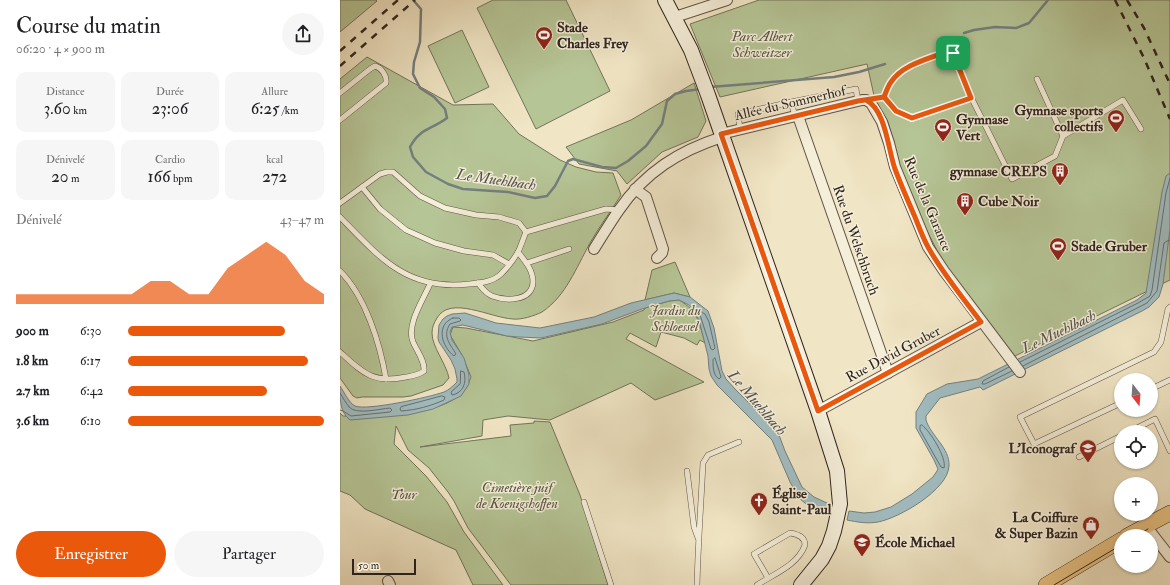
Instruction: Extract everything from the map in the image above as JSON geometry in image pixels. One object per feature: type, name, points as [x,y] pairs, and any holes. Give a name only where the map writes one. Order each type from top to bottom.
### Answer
[{"type":"main road","points":[[1147,527],[1170,512]]},
{"type":"main road","points":[[1143,529],[1170,517]]},
{"type":"main road","points":[[1046,585],[1114,544]]},
{"type":"street","points":[[665,0],[691,50],[706,89],[838,471],[840,488],[838,516],[826,551],[818,566],[801,585]]},
{"type":"street","points":[[675,17],[727,0]]},
{"type":"street","name":"Allée du Sommerhof","points":[[594,249],[619,210],[635,189],[649,175],[668,161],[696,146],[740,129],[862,101]]},
{"type":"street","name":"Rue de la Garance","points":[[862,101],[870,103],[873,106],[882,122],[895,167],[928,247],[944,272],[1020,372]]},
{"type":"street","name":"Rue du Welschbruch","points":[[796,116],[888,373]]},
{"type":"street","points":[[635,189],[646,197],[663,249],[662,253],[656,258]]},
{"type":"street","name":"Rue David Gruber","points":[[818,411],[981,322]]},
{"type":"street","points":[[1147,527],[1170,557]]},
{"type":"lane","points":[[884,97],[891,82],[911,65],[948,51],[953,53],[971,98],[1012,179],[1055,156],[1063,136],[1123,100],[1141,129]]},
{"type":"lane","points":[[340,93],[375,66],[380,67],[386,76],[386,83],[340,120]]},
{"type":"lane","points":[[1037,79],[1063,136]]},
{"type":"lane","points":[[740,129],[738,114],[791,102],[856,89],[862,101],[884,97]]},
{"type":"lane","points":[[884,97],[896,111],[912,118],[971,98]]},
{"type":"lane","points":[[791,102],[796,116]]},
{"type":"lane","points":[[340,204],[380,174],[393,172],[420,196],[445,208],[476,215],[499,217],[519,223],[526,232]]},
{"type":"lane","points":[[362,187],[380,209],[406,230],[435,243],[464,251],[493,254],[509,264]]},
{"type":"lane","points":[[526,232],[606,209],[619,210]]},
{"type":"lane","points":[[340,217],[390,266],[408,276],[430,284],[453,286],[489,281],[500,275],[518,252],[526,232]]},
{"type":"lane","points":[[527,263],[569,249]]},
{"type":"lane","points":[[478,283],[484,291],[491,296],[504,299],[516,299],[526,295],[531,290],[533,284],[532,274],[527,263],[518,252]]},
{"type":"lane","points":[[340,271],[347,278],[368,317],[377,341],[386,379]]},
{"type":"lane","points":[[340,352],[363,372],[377,378],[394,380],[420,374],[424,371],[424,366],[412,340],[411,332],[413,322],[430,284]]},
{"type":"lane","points":[[1114,406],[1034,444],[1020,417],[1154,352],[1160,342],[1170,306]]},
{"type":"lane","points":[[1158,386],[1170,380]]},
{"type":"lane","points":[[1143,425],[1155,419],[1158,425]]},
{"type":"lane","points":[[1158,425],[1170,451]]},
{"type":"lane","points":[[1079,457],[1114,440]]},
{"type":"lane","points":[[697,585],[698,538],[700,527],[703,463],[705,458],[708,456],[739,442]]},
{"type":"lane","points":[[687,471],[694,528],[698,538]]},
{"type":"lane","points":[[584,502],[611,585]]},
{"type":"lane","points":[[757,585],[768,578],[798,558],[805,545],[803,538],[797,534],[790,533],[754,554],[768,578]]},
{"type":"green space","points":[[340,0],[376,0],[377,1],[340,32]]},
{"type":"green space","name":"Stade Charles Frey","points":[[493,0],[566,0],[610,91],[536,129],[477,8]]},
{"type":"green space","name":"Parc Albert Schweitzer","points":[[759,0],[1170,0],[1170,280],[1013,357],[943,262],[924,225],[900,166],[888,122],[875,100],[867,64],[720,97],[690,24]]},
{"type":"green space","points":[[462,30],[489,87],[455,103],[428,46]]},
{"type":"green space","points":[[367,57],[453,105],[493,104],[519,134],[560,160],[576,167],[596,172],[613,173],[621,195],[594,237],[564,290],[558,298],[542,312],[516,319],[504,318],[461,308],[451,308],[443,311],[435,322],[432,333],[434,344],[449,378],[443,385],[411,396],[403,397],[357,398],[353,396],[340,378],[340,79]]},
{"type":"green space","points":[[694,83],[706,121],[698,137],[662,152],[627,184],[617,171],[579,164],[566,147],[631,120]]},
{"type":"green space","name":"Jardin du Schloessel","points":[[675,262],[690,297],[674,293],[645,300],[652,270]]},
{"type":"green space","points":[[679,300],[694,313],[699,323],[705,343],[700,340],[697,345],[684,338],[661,332],[656,347],[630,333],[626,339],[704,382],[655,400],[631,383],[550,420],[508,416],[483,420],[482,436],[420,447],[511,436],[510,425],[534,423],[534,421],[550,422],[580,495],[608,585],[511,585],[468,528],[448,492],[429,468],[408,450],[396,426],[394,444],[426,476],[447,502],[464,532],[503,585],[473,585],[456,550],[365,509],[350,495],[340,491],[340,413],[343,416],[373,416],[424,410],[440,406],[454,400],[465,390],[471,377],[462,355],[450,335],[453,327],[466,328],[533,341],[613,322],[644,310],[645,308],[669,301]]},
{"type":"water","points":[[1170,173],[1170,229],[1163,284],[1159,297],[1149,307],[1142,311],[983,390],[980,387],[940,398],[926,416],[926,420],[928,426],[947,453],[949,466],[947,475],[932,493],[921,502],[898,515],[878,522],[870,523],[847,520],[849,511],[864,513],[875,512],[891,507],[912,494],[933,477],[937,471],[938,469],[934,460],[916,428],[916,412],[927,394],[947,384],[978,379],[1137,300],[1146,293],[1162,192],[1166,176]]},
{"type":"water","points":[[674,293],[690,297],[708,311],[714,328],[722,371],[726,379],[779,435],[802,487],[814,497],[829,504],[827,514],[812,509],[799,498],[790,482],[772,440],[717,385],[711,376],[709,369],[708,356],[699,320],[689,305],[679,300],[669,301],[642,309],[602,324],[541,338],[507,336],[463,325],[452,327],[450,332],[452,340],[464,358],[469,375],[469,384],[461,396],[433,409],[408,415],[350,420],[342,410],[340,386],[353,405],[362,407],[399,403],[448,390],[457,382],[457,379],[451,360],[438,338],[439,325],[443,319],[452,314],[465,313],[496,323],[540,328],[594,317],[631,303]]},
{"type":"waterway","name":"Le Muehlbach","points":[[413,0],[421,9],[420,42],[414,62],[413,74],[420,88],[434,97],[445,109],[447,118],[418,136],[410,147],[413,157],[426,172],[448,184],[463,189],[508,192],[535,198],[547,196],[555,186],[568,161],[573,159],[602,167],[616,168],[628,161],[646,146],[662,124],[667,101],[675,94],[701,89]]},
{"type":"waterway","name":"Le Muehlbach","points":[[964,33],[995,27],[1016,28],[1029,23],[1048,0]]},
{"type":"waterway","name":"Le Muehlbach","points":[[710,87],[834,77],[859,72],[885,64]]},
{"type":"tram line","points":[[1054,585],[1114,549]]},
{"type":"railway","points":[[340,51],[398,0]]},
{"type":"railway","points":[[340,66],[415,0]]},
{"type":"railway","points":[[1115,0],[1144,58],[1170,119]]},
{"type":"railway","points":[[1127,0],[1144,28],[1170,84]]},
{"type":"place","name":"Stade Charles Frey","points":[[544,50]]},
{"type":"place","name":"Gymnase sports collectifs","points":[[1116,133]]},
{"type":"place","name":"Gymnase Vert","points":[[943,142]]},
{"type":"place","name":"gymnase CREPS","points":[[1060,186]]},
{"type":"place","name":"Cube Noir","points":[[965,216]]},
{"type":"place","name":"Stade Gruber","points":[[1058,261]]},
{"type":"place","name":"L'Iconograf","points":[[1088,463]]},
{"type":"place","name":"Église Saint-Paul","points":[[759,516]]},
{"type":"place","name":"La Coiffure & Super Bazin","points":[[1091,540]]},
{"type":"place","name":"École Michael","points":[[862,557]]},
{"type":"route","points":[[953,53],[948,51],[911,65],[891,82],[884,97],[858,101],[721,134],[818,411],[981,322],[944,272],[928,247],[895,167],[882,122],[875,109],[866,100],[884,97],[896,111],[912,118],[971,98],[953,53]]},
{"type":"park label","name":"Tour","points":[[404,494]]},
{"type":"park label","name":"Cimetière juif de Koenigshoffen","points":[[517,496]]}]
